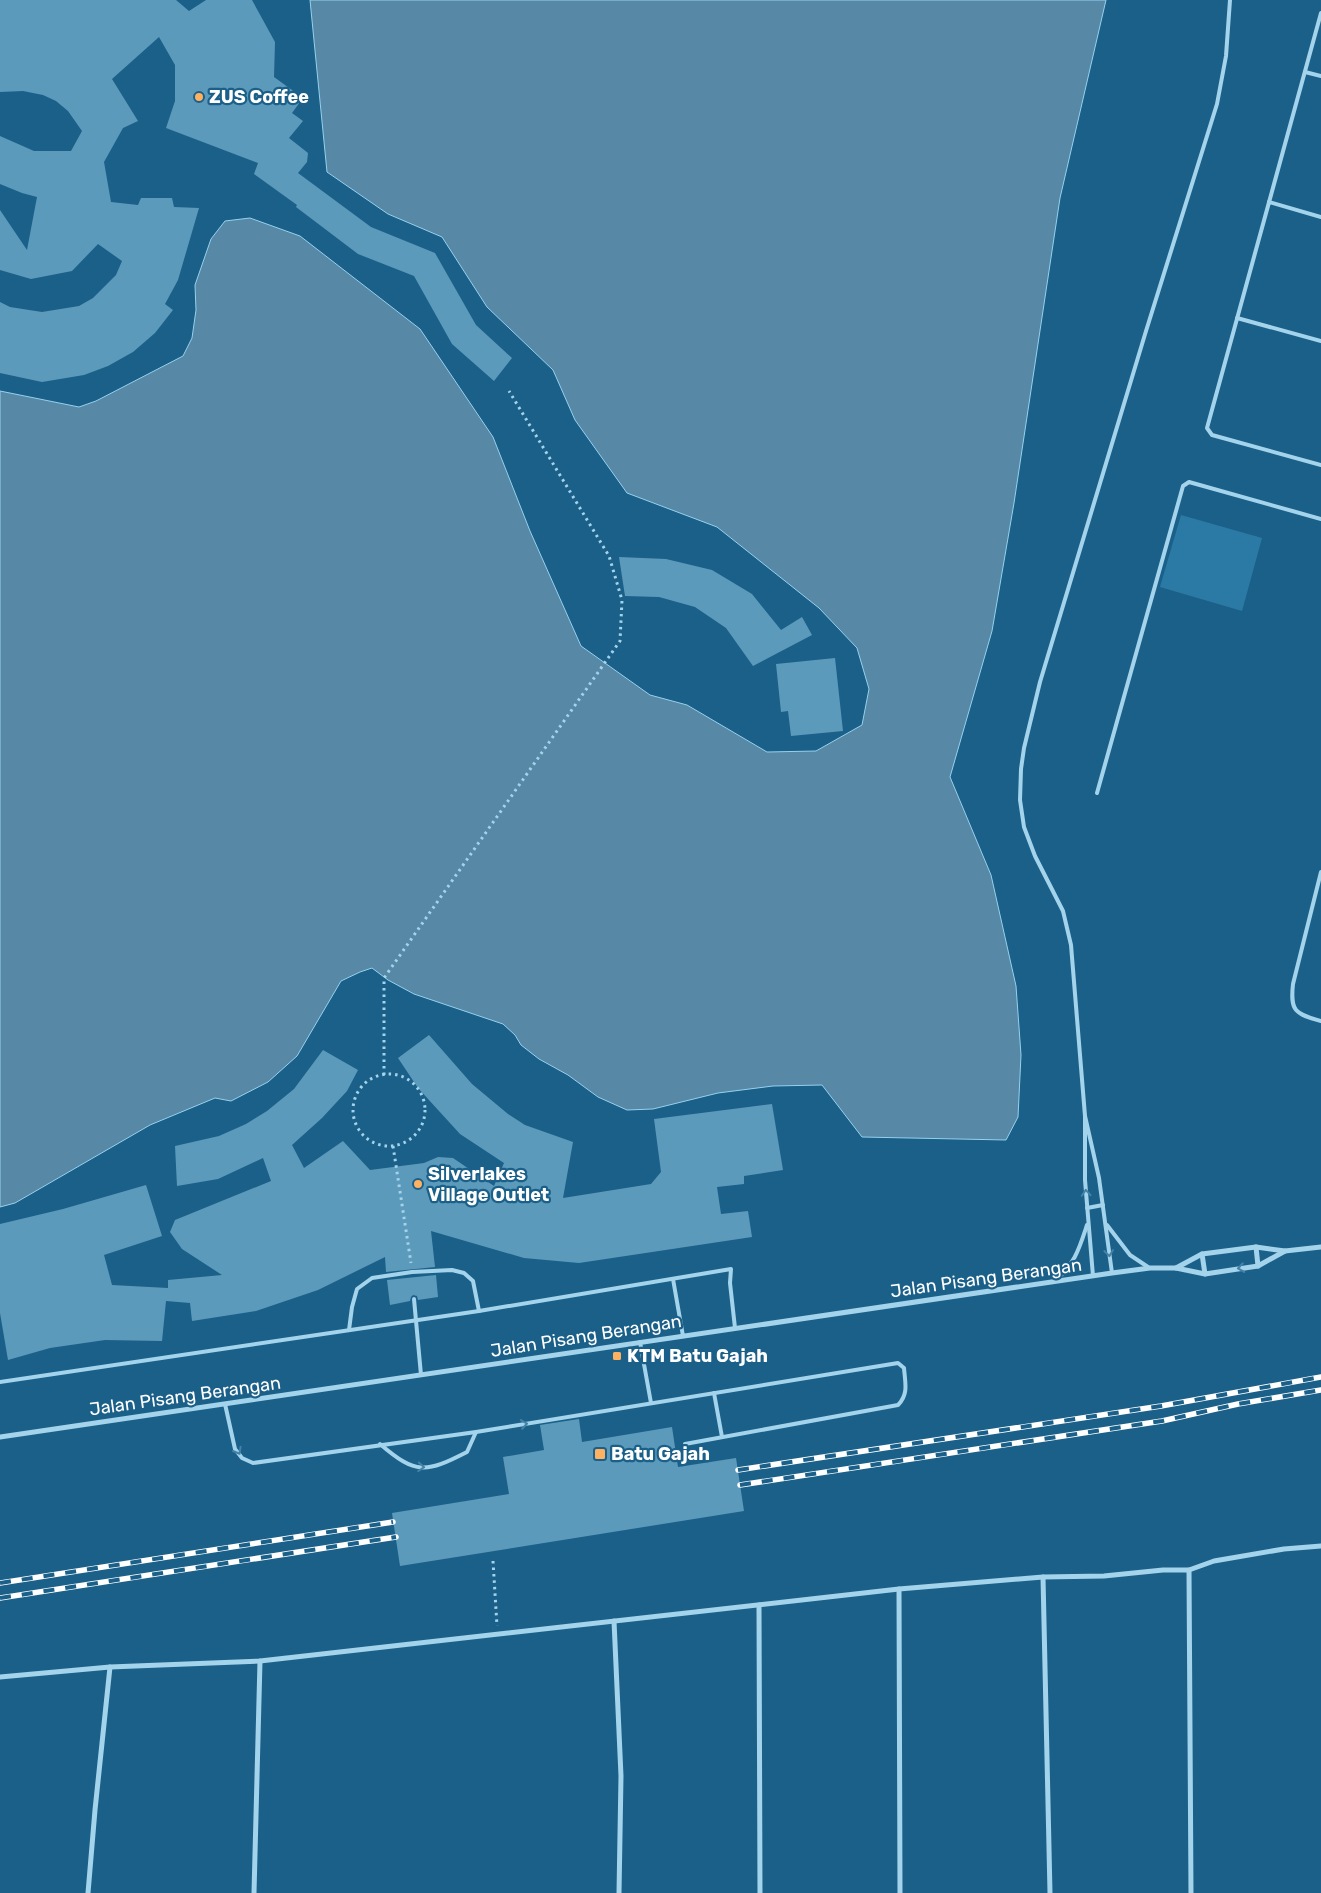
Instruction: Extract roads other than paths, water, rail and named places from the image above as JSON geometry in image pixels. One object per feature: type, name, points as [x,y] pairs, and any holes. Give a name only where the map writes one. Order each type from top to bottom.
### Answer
[{"type":"street","name":"Jalan Pisang Berangan","points":[[1176,1268],[1202,1254],[1256,1247],[1286,1251],[1321,1247]]},
{"type":"street","points":[[1256,1247],[1258,1266]]},
{"type":"street","name":"Jalan Pisang Berangan","points":[[0,1437],[1112,1273],[1150,1268],[1176,1268],[1204,1274],[1258,1266],[1286,1251]]},
{"type":"street","points":[[1202,1254],[1204,1274]]},
{"type":"street","points":[[0,1677],[110,1667],[260,1661],[899,1589],[1043,1577],[1104,1576],[1163,1570],[1189,1570],[1224,1559],[1284,1549],[1321,1546]]},
{"type":"street","points":[[1189,1570],[1191,1893]]},
{"type":"street","points":[[1043,1577],[1050,1893]]},
{"type":"street","points":[[899,1589],[900,1893]]},
{"type":"street","points":[[759,1605],[760,1893]]},
{"type":"street","points":[[614,1622],[621,1776],[619,1893]]},
{"type":"street","points":[[254,1893],[260,1661]]},
{"type":"street","points":[[88,1893],[110,1667]]},
{"type":"lane","points":[[1112,1273],[1106,1223],[1086,1116],[1071,945],[1063,911],[1035,856],[1024,827],[1020,800],[1021,769],[1040,682],[1217,104],[1226,56],[1230,0]]},
{"type":"lane","points":[[1321,13],[1207,426],[1208,432],[1212,435],[1321,465]]},
{"type":"lane","points":[[1305,72],[1321,76]]},
{"type":"lane","points":[[1269,202],[1321,217]]},
{"type":"lane","points":[[1237,318],[1321,341]]},
{"type":"lane","points":[[1097,793],[1182,486],[1189,482],[1321,518]]},
{"type":"lane","points":[[1321,872],[1293,984],[1291,999],[1293,1008],[1299,1014],[1321,1021]]},
{"type":"lane","points":[[1086,1116],[1085,1180],[1093,1276]]},
{"type":"lane","points":[[1087,1208],[1103,1205]]},
{"type":"lane","points":[[1051,1282],[1070,1267],[1088,1223]]},
{"type":"lane","points":[[1106,1223],[1130,1255],[1150,1268]]},
{"type":"lane","points":[[349,1330],[356,1289],[372,1278],[412,1272],[452,1270],[464,1273],[473,1281],[479,1311]]},
{"type":"lane","points":[[0,1382],[479,1311],[731,1270],[730,1283],[735,1328]]},
{"type":"lane","points":[[673,1279],[683,1336]]},
{"type":"lane","points":[[414,1299],[421,1375]]},
{"type":"lane","points":[[640,1342],[651,1403]]},
{"type":"lane","points":[[225,1404],[235,1449],[242,1458],[253,1463],[476,1432],[898,1363],[904,1368],[904,1399],[898,1405],[685,1444]]},
{"type":"lane","points":[[714,1393],[722,1437]]},
{"type":"lane","points":[[380,1444],[399,1460],[413,1467],[426,1469],[448,1462],[467,1452],[476,1432]]},
{"type":"railway","points":[[738,1470],[1161,1406],[1321,1377]]},
{"type":"railway","points":[[740,1485],[1162,1421],[1238,1404],[1321,1390]]},
{"type":"railway","points":[[0,1583],[393,1522]]},
{"type":"railway","points":[[0,1598],[396,1537]]},
{"type":"place","name":"ZUS Coffee","points":[[199,97]]},
{"type":"place","name":"Silverlakes Village Outlet","points":[[418,1184]]},
{"type":"place","name":"KTM Batu Gajah","points":[[617,1356]]},
{"type":"place","name":"Batu Gajah","points":[[600,1454]]}]
